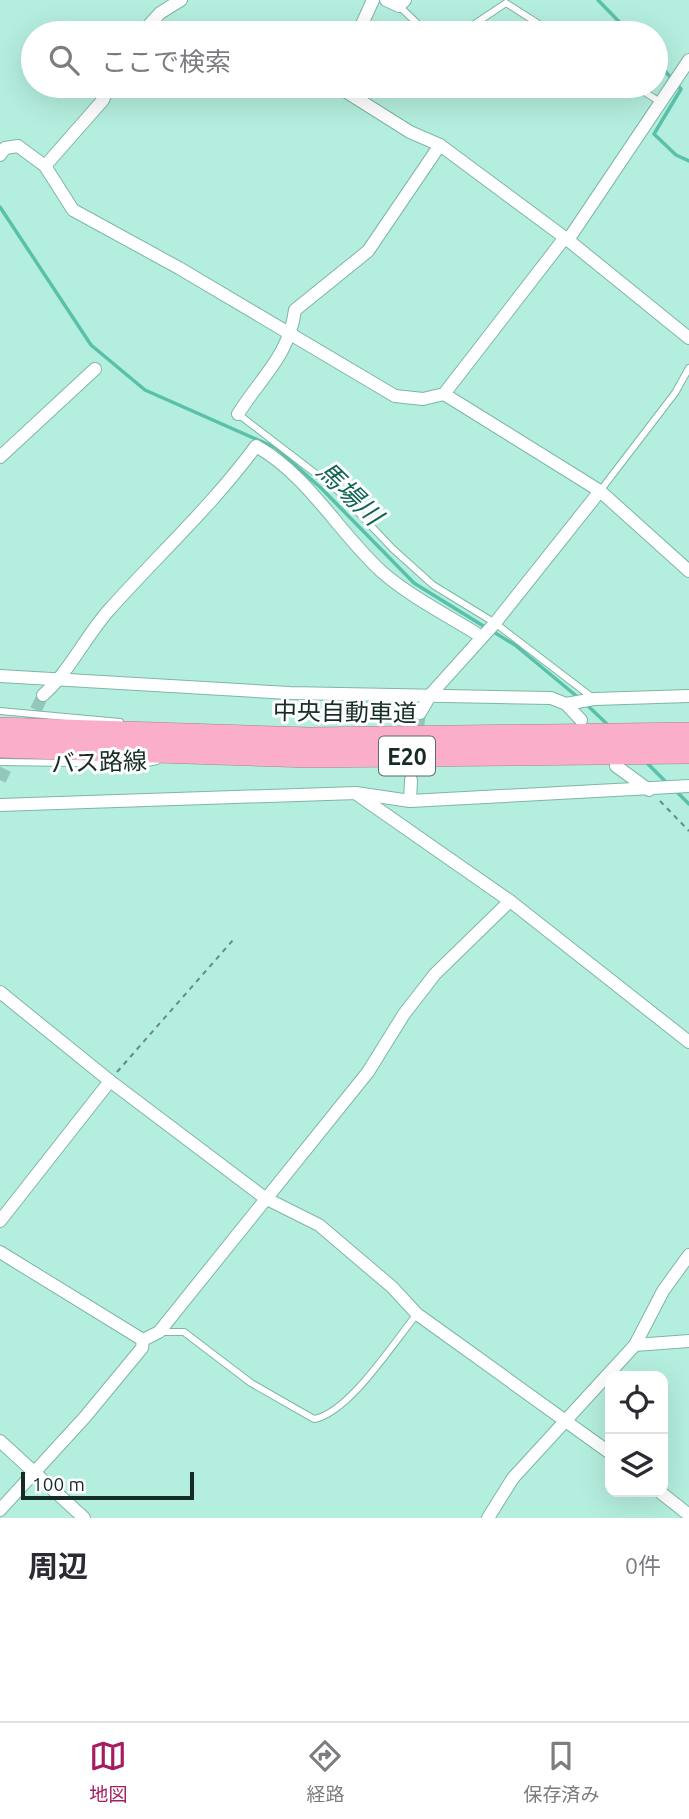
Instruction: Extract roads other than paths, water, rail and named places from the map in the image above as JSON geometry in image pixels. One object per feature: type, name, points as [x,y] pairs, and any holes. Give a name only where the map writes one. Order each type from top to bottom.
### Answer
[{"type":"highway","name":"中央自動車道","points":[[0,729],[430,740],[600,737],[689,752]]},
{"type":"highway","name":"中央自動車道","points":[[0,746],[309,756],[617,760],[646,745],[689,734]]},
{"type":"street","points":[[153,21],[160,13],[181,0]]},
{"type":"street","points":[[363,21],[373,0]]},
{"type":"street","points":[[386,0],[402,3]]},
{"type":"street","points":[[668,92],[689,60]]},
{"type":"street","points":[[46,166],[104,98]]},
{"type":"street","points":[[356,98],[410,132],[440,145],[568,240],[689,338]]},
{"type":"street","points":[[2,149],[18,146],[46,166],[73,211],[395,396],[423,399],[444,394],[563,240],[568,240],[664,98]]},
{"type":"street","points":[[238,414],[283,353],[292,335],[295,310],[368,251],[440,145]]},
{"type":"street","points":[[0,457],[94,369]]},
{"type":"street","points":[[444,394],[600,491],[689,571]]},
{"type":"street","points":[[43,695],[60,680],[108,611],[226,486],[256,446],[303,472],[381,570],[408,592],[489,630]]},
{"type":"street","points":[[420,713],[431,694],[489,630],[600,491]]},
{"type":"street","points":[[0,676],[289,693],[551,698],[571,703],[592,699],[689,696]]},
{"type":"street","points":[[571,703],[581,720]]},
{"type":"street","points":[[617,760],[649,790]]},
{"type":"street","points":[[410,801],[411,780]]},
{"type":"street","points":[[0,805],[356,793],[410,801],[685,787]]},
{"type":"street","points":[[356,793],[510,901],[689,1042]]},
{"type":"street","points":[[143,1340],[159,1332],[368,1072],[404,1014],[435,974],[510,901]]},
{"type":"street","points":[[0,992],[265,1198],[318,1225],[392,1287],[417,1314],[605,1449]]},
{"type":"street","points":[[0,1221],[110,1080]]},
{"type":"street","points":[[0,1252],[143,1340]]},
{"type":"street","points":[[488,1518],[513,1478],[635,1345],[663,1291],[689,1255]]},
{"type":"street","points":[[0,1510],[85,1417],[142,1348],[143,1340]]},
{"type":"street","points":[[635,1345],[689,1341]]},
{"type":"street","points":[[0,1441],[84,1518]]},
{"type":"street","points":[[666,1497],[689,1515]]},
{"type":"lane","points":[[402,3],[416,21]]},
{"type":"lane","points":[[479,21],[506,3],[534,21]]},
{"type":"lane","points":[[653,98],[661,103]]},
{"type":"lane","points":[[600,491],[675,393],[689,368]]},
{"type":"lane","points":[[238,414],[303,472],[337,490],[393,550],[433,585],[489,630],[592,699]]},
{"type":"lane","name":"バス路線","points":[[0,711],[130,723],[180,735]]},
{"type":"lane","name":"バス路線","points":[[0,762],[143,764],[197,752]]},
{"type":"lane","points":[[159,1332],[184,1332],[251,1383],[314,1419],[326,1417],[344,1403],[417,1314]]},
{"type":"waterway","points":[[598,0],[618,21]]},
{"type":"waterway","points":[[668,74],[681,89],[654,134],[676,155],[689,161]]},
{"type":"waterway","name":"馬場川","points":[[0,207],[91,345],[145,390],[276,448],[322,489],[414,583],[485,627]]},
{"type":"waterway","name":"馬場川","points":[[492,631],[515,645],[580,699]]},
{"type":"waterway","name":"馬場川","points":[[586,704],[608,725]]},
{"type":"waterway","name":"馬場川","points":[[646,762],[668,784]]},
{"type":"waterway","name":"馬場川","points":[[676,791],[689,804]]},
{"type":"tunnel","points":[[28,726],[43,695]]},
{"type":"tunnel","points":[[411,780],[420,713]]},
{"type":"tunnel","points":[[0,780],[15,751]]}]
